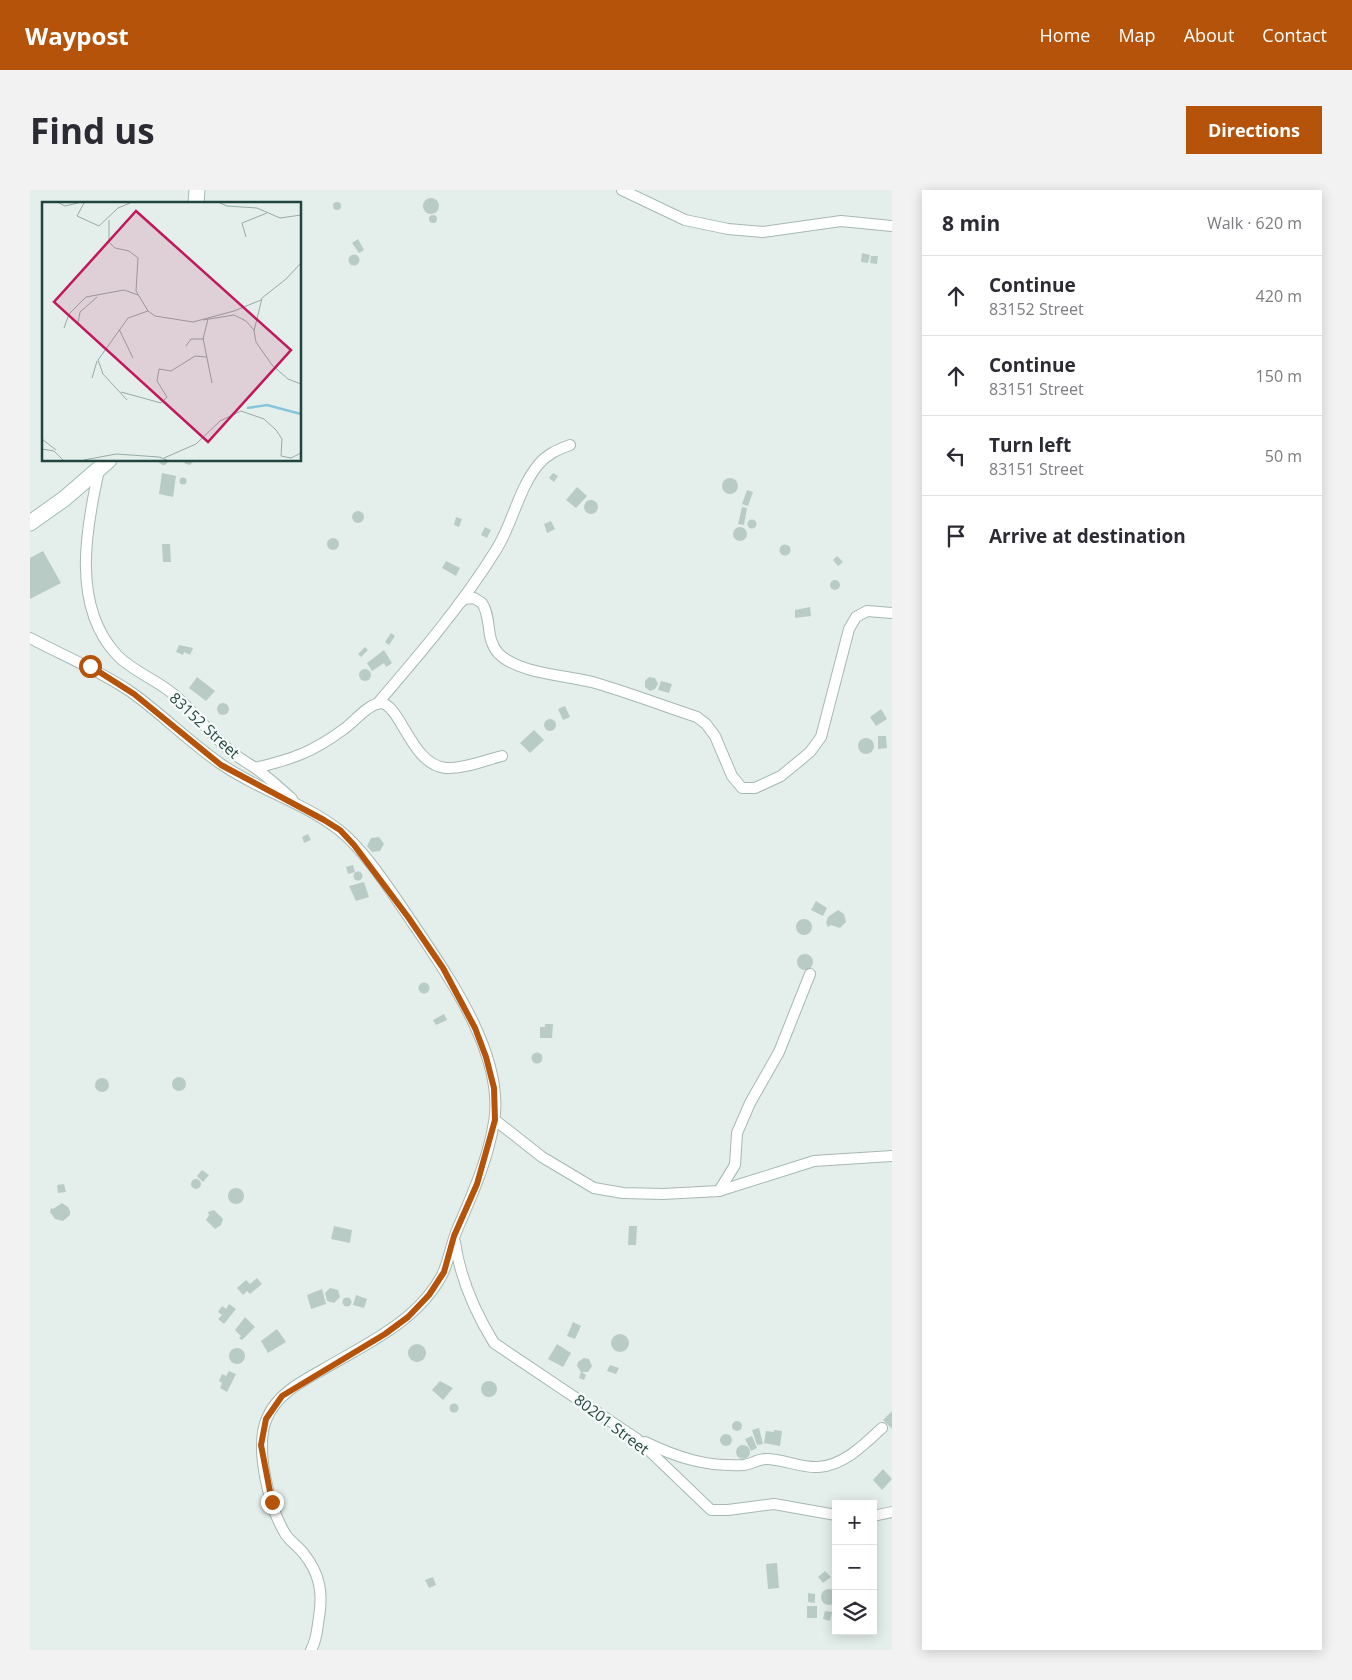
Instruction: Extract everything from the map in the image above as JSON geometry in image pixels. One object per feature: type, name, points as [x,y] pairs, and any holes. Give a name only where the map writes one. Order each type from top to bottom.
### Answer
[{"type":"street","points":[[622,190],[685,220],[728,229],[764,232],[841,221],[892,226]]},
{"type":"street","points":[[255,768],[307,753],[377,704],[460,603],[498,549],[514,508],[537,466],[551,452],[570,445]]},
{"type":"street","points":[[30,523],[64,499],[104,465]]},
{"type":"street","name":"83152 Street","points":[[104,465],[91,505],[85,563],[91,604],[98,627],[111,647],[122,659],[179,698],[231,752],[255,768],[301,807]]},
{"type":"street","points":[[460,603],[464,599],[474,598],[482,603],[493,645],[499,654],[512,662],[531,670],[598,684],[697,717],[706,724],[715,736],[737,784],[747,789],[755,788],[781,776],[797,765],[816,746],[827,721],[852,622],[867,611],[892,613]]},
{"type":"street","name":"83152 Street","points":[[30,638],[90,666],[145,703],[221,765],[340,830],[354,845],[408,917],[443,968],[475,1028],[486,1057],[494,1088],[495,1120],[477,1184],[454,1236],[444,1272],[429,1295],[408,1317],[385,1334],[282,1396],[266,1419],[261,1445],[272,1502],[285,1533],[304,1553],[321,1586],[322,1601],[316,1642],[311,1650]]},
{"type":"street","points":[[377,704],[383,703],[390,708],[420,754],[437,766],[452,768],[502,756]]},
{"type":"street","points":[[719,1191],[735,1165],[738,1133],[750,1103],[779,1052],[810,974]]},
{"type":"street","points":[[495,1120],[542,1157],[594,1188],[623,1193],[663,1194],[719,1191],[814,1161],[892,1156]]},
{"type":"street","name":"80201 Street","points":[[454,1236],[457,1258],[464,1280],[480,1320],[494,1343],[637,1439],[711,1510],[728,1510],[774,1504],[832,1514]]},
{"type":"street","points":[[637,1439],[676,1457],[710,1464],[747,1464],[764,1459],[817,1467],[830,1465],[860,1450],[882,1428]]},
{"type":"street","points":[[877,1515],[892,1512]]},
{"type":"building","points":[[431,198],[439,206],[431,214],[423,206]]},
{"type":"building","points":[[337,202],[341,206],[337,210],[333,206]]},
{"type":"building","points":[[433,215],[437,219],[433,223],[429,219]]},
{"type":"building","points":[[358,239],[364,250],[359,253],[352,243]]},
{"type":"building","points":[[862,253],[870,255],[868,263],[861,262]]},
{"type":"building","points":[[354,254],[360,260],[354,266],[348,260]]},
{"type":"building","points":[[871,256],[878,256],[877,264],[870,263]]},
{"type":"building","points":[[157,461],[169,461],[165,465]]},
{"type":"building","points":[[182,461],[194,461],[190,465]]},
{"type":"building","points":[[162,473],[176,476],[173,497],[159,494]]},
{"type":"building","points":[[553,473],[558,476],[554,482],[549,478]]},
{"type":"building","points":[[183,477],[187,481],[183,485],[179,481]]},
{"type":"building","points":[[727,478],[733,478],[738,483],[736,492],[727,494],[722,489],[722,483]]},
{"type":"building","points":[[577,487],[587,496],[576,508],[566,500]]},
{"type":"building","points":[[747,490],[753,492],[748,506],[742,504]]},
{"type":"building","points":[[591,500],[596,502],[598,507],[596,512],[591,514],[586,512],[584,507],[586,502]]},
{"type":"building","points":[[742,507],[747,508],[744,525],[738,524]]},
{"type":"building","points":[[360,511],[363,512],[363,522],[356,523],[353,522],[352,515],[353,512]]},
{"type":"building","points":[[456,517],[462,519],[459,527],[454,525]]},
{"type":"building","points":[[752,520],[756,524],[752,528],[748,524]]},
{"type":"building","points":[[551,521],[555,529],[547,533],[544,524]]},
{"type":"building","points":[[485,527],[491,530],[487,538],[481,535]]},
{"type":"building","points":[[740,527],[745,529],[747,534],[745,539],[740,541],[735,539],[733,534],[735,529]]},
{"type":"building","points":[[331,538],[335,538],[339,544],[335,550],[331,550],[327,546],[327,542]]},
{"type":"building","points":[[162,544],[170,544],[171,562],[163,562]]},
{"type":"building","points":[[785,544],[791,550],[785,556],[779,550]]},
{"type":"building","points":[[43,551],[61,583],[30,599],[30,558]]},
{"type":"building","points":[[837,556],[843,562],[838,566],[833,560]]},
{"type":"building","points":[[446,561],[460,568],[456,576],[442,568]]},
{"type":"building","points":[[833,580],[837,580],[840,585],[839,589],[833,590],[830,587],[830,583]]},
{"type":"building","points":[[810,607],[811,616],[795,618],[795,610]]},
{"type":"building","points":[[391,633],[395,636],[389,645],[385,642]]},
{"type":"building","points":[[179,645],[193,648],[190,655],[184,652],[183,655],[176,652]]},
{"type":"building","points":[[365,647],[368,650],[361,657],[358,654]]},
{"type":"building","points":[[384,650],[392,663],[386,667],[384,663],[372,671],[367,663]]},
{"type":"building","points":[[363,669],[367,669],[371,675],[367,681],[363,681],[359,677],[359,673]]},
{"type":"building","points":[[197,677],[215,691],[206,701],[189,688]]},
{"type":"building","points":[[649,677],[655,678],[658,684],[655,689],[650,691],[645,687],[645,681]]},
{"type":"building","points":[[661,681],[672,684],[669,693],[658,690]]},
{"type":"building","points":[[221,703],[225,703],[229,709],[225,715],[221,715],[217,711],[217,707]]},
{"type":"building","points":[[565,706],[570,717],[563,720],[558,709]]},
{"type":"building","points":[[881,709],[887,719],[876,726],[870,717]]},
{"type":"building","points":[[550,719],[556,725],[550,731],[544,725]]},
{"type":"building","points":[[534,730],[544,740],[530,753],[520,743]]},
{"type":"building","points":[[878,736],[886,736],[887,748],[878,749]]},
{"type":"building","points":[[866,738],[874,746],[866,754],[858,746]]},
{"type":"building","points":[[308,834],[311,840],[304,843],[302,837]]},
{"type":"building","points":[[379,837],[384,844],[380,851],[372,852],[367,846],[371,838]]},
{"type":"building","points":[[353,865],[355,872],[348,874],[346,867]]},
{"type":"building","points":[[358,872],[362,876],[358,880],[354,876]]},
{"type":"building","points":[[364,882],[369,897],[356,901],[349,886]]},
{"type":"building","points":[[816,901],[827,908],[823,916],[811,910]]},
{"type":"building","points":[[838,910],[844,914],[846,922],[840,928],[831,925],[828,927],[826,923],[828,917]]},
{"type":"building","points":[[804,919],[810,921],[812,927],[810,933],[804,935],[798,933],[796,927],[798,921]]},
{"type":"building","points":[[805,954],[811,956],[813,962],[811,968],[805,970],[799,968],[797,962],[799,956]]},
{"type":"building","points":[[422,983],[426,983],[429,988],[428,992],[422,993],[419,990],[419,986]]},
{"type":"building","points":[[444,1014],[447,1020],[436,1025],[433,1020]]},
{"type":"building","points":[[545,1024],[553,1024],[552,1038],[540,1038],[540,1027],[545,1027]]},
{"type":"building","points":[[535,1053],[539,1053],[542,1058],[541,1062],[535,1063],[532,1060],[532,1056]]},
{"type":"building","points":[[176,1077],[182,1077],[186,1084],[182,1091],[176,1091],[172,1087],[172,1081]]},
{"type":"building","points":[[99,1078],[105,1078],[109,1085],[105,1092],[99,1092],[95,1088],[95,1082]]},
{"type":"building","points":[[202,1170],[209,1175],[203,1182],[197,1176]]},
{"type":"building","points":[[194,1179],[198,1179],[201,1184],[200,1188],[194,1189],[191,1186],[191,1182]]},
{"type":"building","points":[[64,1184],[66,1192],[58,1193],[57,1185]]},
{"type":"building","points":[[236,1188],[242,1190],[244,1196],[242,1202],[236,1204],[230,1202],[228,1196],[230,1190]]},
{"type":"building","points":[[62,1203],[70,1211],[70,1215],[63,1221],[55,1219],[50,1212],[51,1208],[53,1209]]},
{"type":"building","points":[[214,1210],[223,1219],[221,1225],[215,1229],[206,1220],[209,1215],[208,1212]]},
{"type":"building","points":[[334,1226],[352,1230],[350,1243],[331,1239]]},
{"type":"building","points":[[629,1226],[637,1226],[636,1245],[628,1245]]},
{"type":"building","points":[[257,1278],[262,1284],[250,1294],[247,1291],[243,1295],[237,1288],[246,1280],[250,1284]]},
{"type":"building","points":[[330,1288],[338,1290],[340,1297],[334,1303],[327,1301],[325,1293]]},
{"type":"building","points":[[322,1289],[326,1304],[311,1309],[307,1295]]},
{"type":"building","points":[[356,1295],[367,1299],[364,1308],[353,1305]]},
{"type":"building","points":[[347,1297],[352,1302],[347,1307],[342,1302]]},
{"type":"building","points":[[229,1304],[236,1309],[224,1324],[218,1319],[222,1315],[218,1312],[222,1306],[226,1309]]},
{"type":"building","points":[[245,1317],[255,1327],[242,1340],[235,1330]]},
{"type":"building","points":[[573,1322],[581,1326],[575,1339],[567,1336]]},
{"type":"building","points":[[277,1329],[286,1342],[268,1353],[261,1341]]},
{"type":"building","points":[[616,1334],[624,1334],[629,1339],[627,1350],[616,1352],[611,1347],[611,1339]]},
{"type":"building","points":[[417,1344],[423,1347],[426,1353],[423,1359],[417,1362],[411,1359],[408,1353],[411,1347]]},
{"type":"building","points":[[557,1344],[571,1353],[563,1367],[548,1359]]},
{"type":"building","points":[[234,1348],[240,1348],[245,1353],[243,1362],[234,1364],[229,1359],[229,1353]]},
{"type":"building","points":[[584,1358],[589,1359],[592,1366],[588,1372],[582,1372],[586,1375],[584,1380],[579,1378],[581,1372],[577,1366],[578,1362]]},
{"type":"building","points":[[610,1365],[619,1368],[616,1374],[607,1371]]},
{"type":"building","points":[[229,1371],[236,1374],[227,1392],[220,1388],[222,1383],[219,1381],[222,1374],[226,1376]]},
{"type":"building","points":[[440,1381],[453,1388],[443,1400],[432,1390]]},
{"type":"building","points":[[489,1381],[495,1383],[497,1389],[495,1395],[489,1397],[483,1395],[481,1389],[483,1383]]},
{"type":"building","points":[[454,1403],[459,1408],[454,1413],[449,1408]]},
{"type":"building","points":[[892,1411],[892,1429],[883,1420]]},
{"type":"building","points":[[735,1421],[739,1421],[742,1426],[741,1430],[735,1431],[732,1428],[732,1424]]},
{"type":"building","points":[[759,1428],[763,1444],[757,1445],[752,1430]]},
{"type":"building","points":[[774,1430],[782,1431],[780,1446],[764,1443],[766,1431],[774,1432]]},
{"type":"building","points":[[728,1434],[731,1435],[731,1445],[724,1446],[721,1445],[720,1438],[721,1435]]},
{"type":"building","points":[[752,1436],[757,1448],[751,1451],[745,1439]]},
{"type":"building","points":[[743,1445],[748,1447],[750,1452],[748,1457],[743,1459],[738,1457],[736,1452],[738,1447]]},
{"type":"building","points":[[883,1469],[892,1479],[882,1490],[873,1480]]},
{"type":"building","points":[[777,1563],[779,1588],[768,1589],[766,1564]]},
{"type":"building","points":[[825,1571],[831,1577],[823,1583],[818,1577]]},
{"type":"building","points":[[433,1577],[436,1585],[429,1588],[425,1580]]},
{"type":"building","points":[[832,1590],[832,1604],[829,1605],[823,1603],[821,1597],[823,1591]]},
{"type":"building","points":[[808,1593],[815,1594],[815,1603],[808,1602]]},
{"type":"building","points":[[807,1606],[817,1606],[817,1618],[807,1618]]},
{"type":"building","points":[[825,1611],[832,1612],[830,1621],[823,1619]]},
{"type":"route","points":[[90,666],[134,694],[183,736],[221,765],[340,830],[382,881],[443,968],[475,1028],[486,1057],[494,1088],[495,1120],[477,1184],[454,1236],[444,1272],[429,1295],[408,1317],[385,1334],[304,1381],[282,1396],[266,1419],[261,1445],[265,1474],[272,1502]]}]
